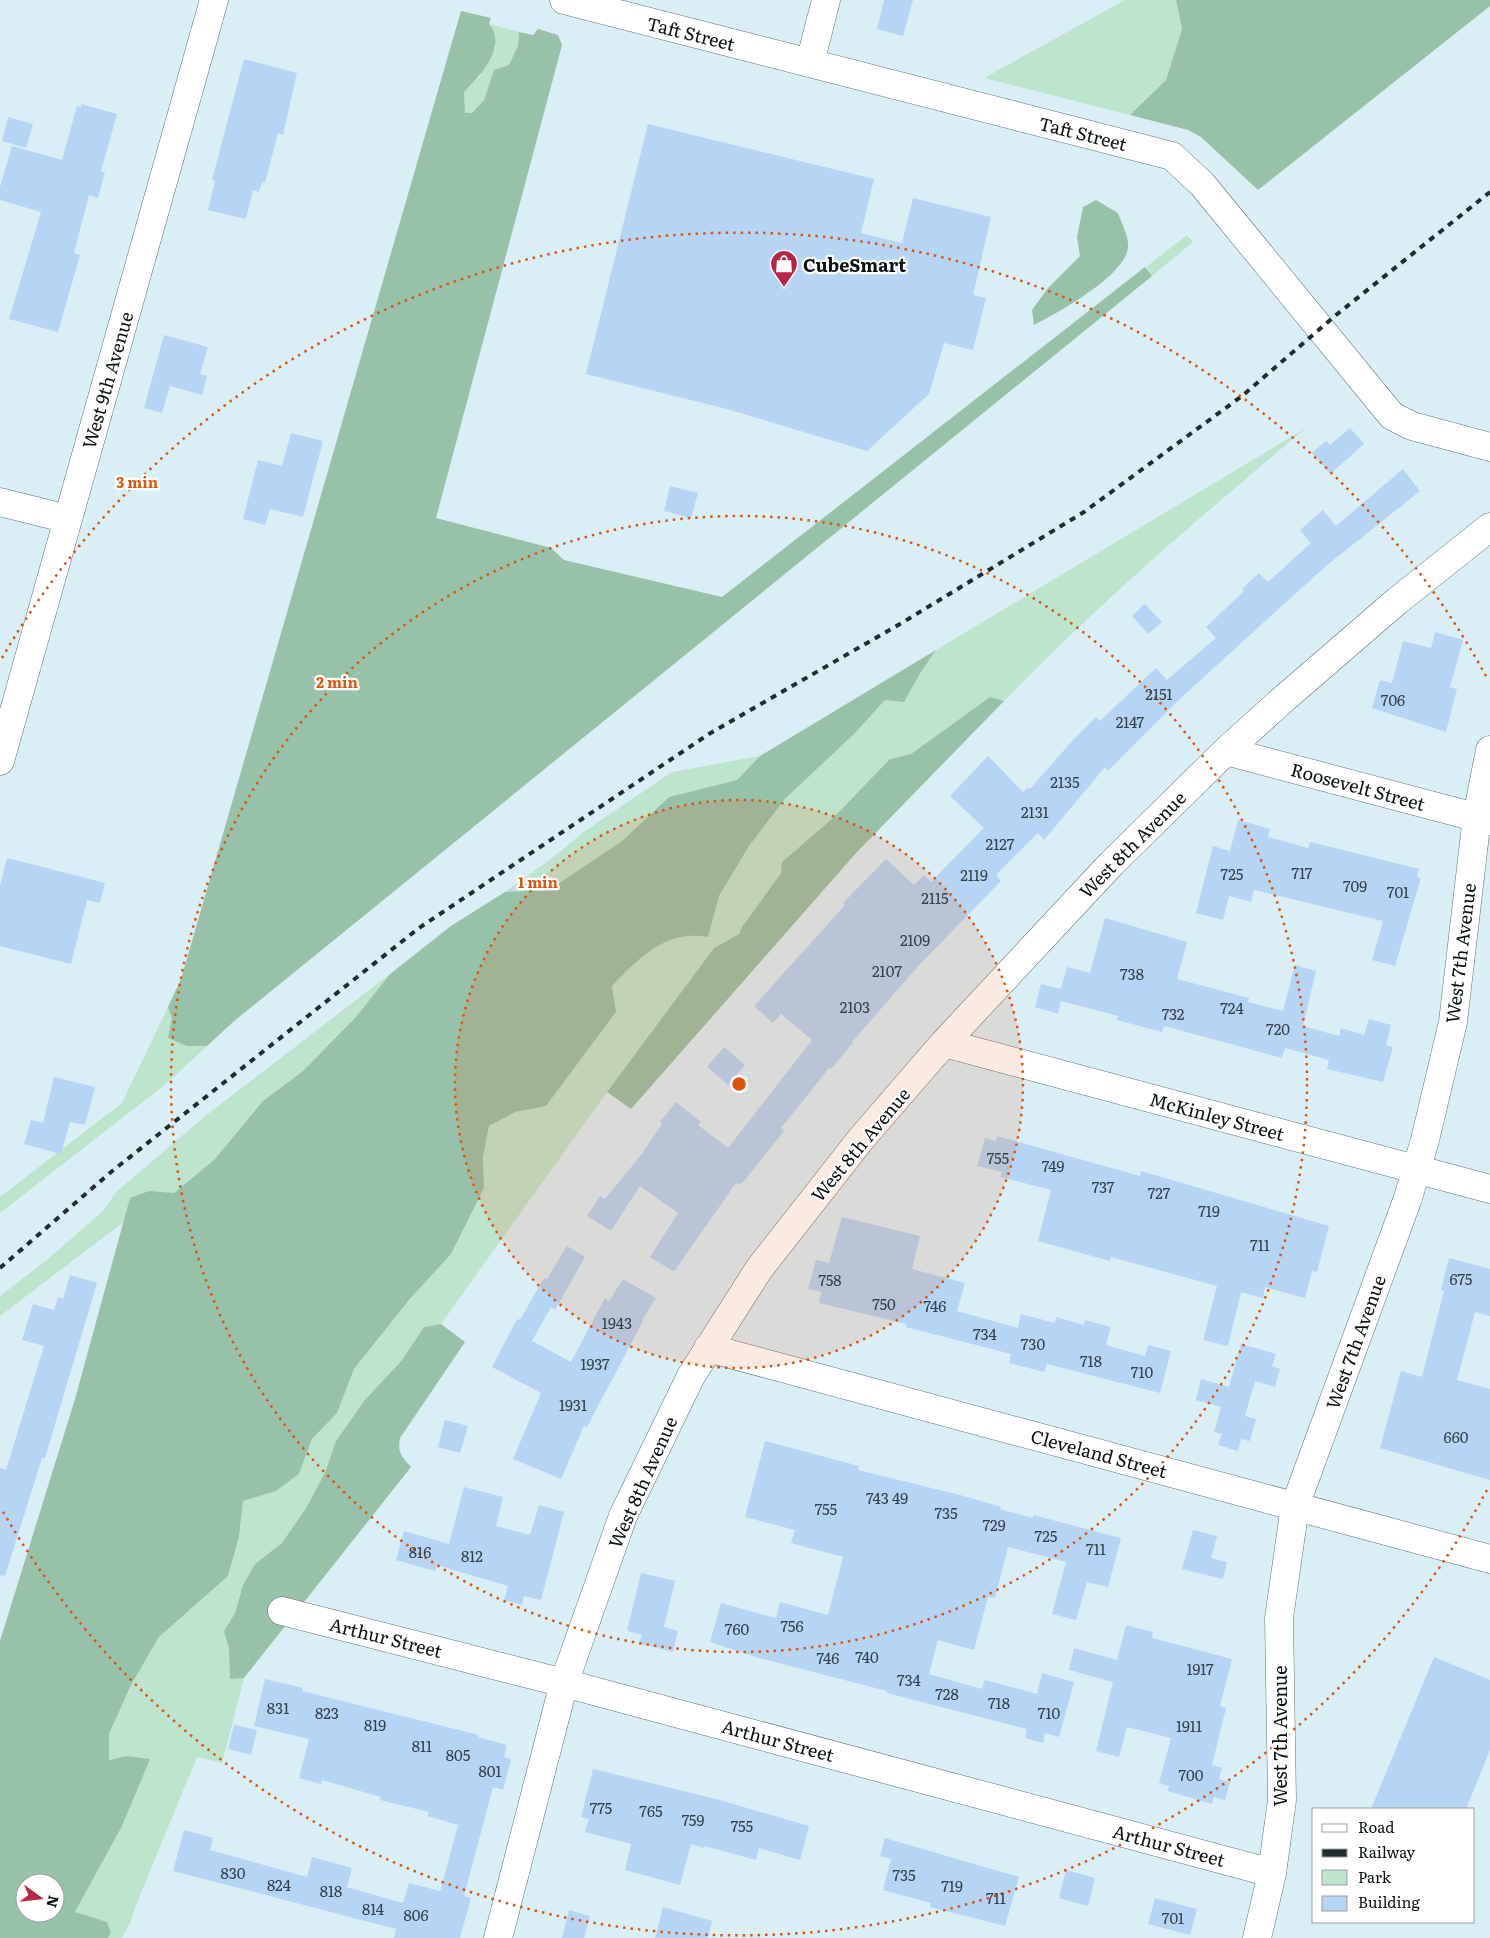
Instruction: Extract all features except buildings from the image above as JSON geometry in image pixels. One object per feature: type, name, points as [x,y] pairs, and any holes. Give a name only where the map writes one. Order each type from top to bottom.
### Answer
[{"type":"street","name":"West 9th Avenue","points":[[0,761],[214,0]]},
{"type":"street","name":"Taft Street","points":[[564,0],[1172,156],[1202,184],[1392,416],[1412,426],[1482,445]]},
{"type":"street","points":[[810,63],[826,0]]},
{"type":"street","points":[[1482,445],[1490,467]]},
{"type":"street","points":[[0,502],[68,519]]},
{"type":"street","name":"West 8th Avenue","points":[[498,1938],[564,1683],[623,1516],[691,1376],[745,1289],[780,1241],[861,1139],[944,1043],[1090,886],[1226,751],[1390,607],[1490,527]]},
{"type":"street","name":"West 7th Avenue","points":[[1256,1938],[1272,1873],[1282,1800],[1279,1618],[1295,1506],[1417,1169],[1453,1022],[1483,819],[1490,750]]},
{"type":"street","name":"Roosevelt Street","points":[[1226,751],[1483,819]]},
{"type":"street","name":"McKinley Street","points":[[944,1043],[1490,1188]]},
{"type":"street","name":"Cleveland Street","points":[[708,1348],[1490,1559]]},
{"type":"street","name":"Arthur Street","points":[[282,1611],[564,1683],[1272,1873]]},
{"type":"green space","points":[[1125,0],[1176,0],[1182,29],[1166,80],[1130,115],[984,78]]},
{"type":"green space","points":[[1176,0],[1490,0],[1490,6],[1258,190],[1201,137],[1188,130],[1130,115],[1166,80],[1182,29]]},
{"type":"green space","points":[[461,11],[491,18],[489,24],[494,33],[495,42],[490,60],[464,92],[465,113],[472,113],[484,100],[494,70],[509,65],[518,46],[519,32],[533,35],[538,29],[558,35],[562,45],[436,518],[551,548],[564,560],[722,597],[1145,267],[1152,276],[233,1022],[207,1046],[187,1046],[168,1038],[172,1018],[168,1007],[181,979]]},
{"type":"green space","points":[[489,24],[519,32],[518,46],[509,66],[494,70],[484,100],[472,113],[465,113],[464,92],[480,76],[496,47]]},
{"type":"green space","points":[[1096,200],[1118,213],[1128,243],[1126,255],[1118,267],[1091,291],[1034,325],[1032,310],[1048,288],[1080,256],[1077,237],[1083,207]]},
{"type":"green space","points":[[1187,235],[1193,242],[1152,276],[1146,267]]},
{"type":"green space","points":[[1306,428],[1113,595],[1004,701],[990,697],[911,754],[890,759],[833,818],[782,862],[781,873],[739,934],[714,948],[607,1092],[441,1324],[424,1327],[402,1360],[364,1401],[336,1441],[325,1473],[306,1508],[282,1543],[255,1564],[243,1585],[235,1613],[224,1631],[229,1649],[230,1679],[244,1678],[222,1763],[197,1757],[131,1921],[122,1938],[108,1938],[111,1932],[75,1912],[122,1826],[149,1760],[126,1756],[109,1760],[109,1734],[131,1685],[159,1637],[228,1576],[239,1537],[243,1501],[276,1491],[299,1474],[312,1439],[337,1413],[354,1369],[409,1300],[451,1254],[484,1188],[483,1157],[489,1126],[515,1112],[546,1106],[616,1012],[612,986],[632,965],[654,948],[679,937],[708,937],[719,896],[749,846],[785,799],[854,734],[885,700],[919,675],[936,650]]},
{"type":"green space","points":[[936,650],[904,702],[885,700],[854,734],[785,799],[749,846],[719,896],[708,937],[679,937],[654,948],[632,965],[612,986],[616,1012],[546,1106],[515,1112],[489,1126],[483,1157],[484,1188],[451,1254],[409,1300],[354,1369],[337,1413],[312,1439],[299,1474],[276,1491],[243,1501],[239,1537],[228,1576],[159,1637],[131,1685],[109,1734],[109,1760],[126,1756],[150,1759],[122,1826],[75,1912],[107,1922],[111,1933],[108,1938],[0,1938],[0,1641],[75,1399],[130,1198],[149,1191],[174,1193],[214,1160],[263,1101],[303,1071],[355,1018],[390,974],[451,926],[505,892],[549,890],[622,841],[669,797],[737,780],[760,756]]},
{"type":"green space","points":[[990,697],[1004,701],[857,852],[631,1109],[607,1092],[714,948],[739,934],[781,873],[782,862],[833,818],[890,759],[911,754]]},
{"type":"green space","points":[[760,756],[737,780],[669,797],[622,841],[549,890],[505,892],[585,831],[672,772]]},
{"type":"green space","points":[[390,974],[355,1018],[303,1071],[263,1101],[214,1160],[174,1193],[130,1198],[125,1221],[0,1316],[0,1296],[47,1260],[104,1210],[116,1192],[204,1117]]},
{"type":"green space","points":[[168,1007],[187,1046],[207,1046],[167,1083],[0,1213],[0,1197],[122,1103]]},
{"type":"green space","points":[[441,1324],[465,1342],[400,1438],[399,1447],[401,1454],[411,1467],[244,1678],[230,1679],[229,1649],[224,1631],[235,1613],[243,1585],[255,1564],[282,1543],[306,1508],[325,1473],[336,1441],[364,1401],[402,1360],[424,1327]]},
{"type":"railway","points":[[0,1268],[111,1172],[419,928],[709,734],[905,621],[1084,512],[1242,396],[1336,315],[1490,192]]},
{"type":"place","name":"CubeSmart","points":[[784,288]]}]
